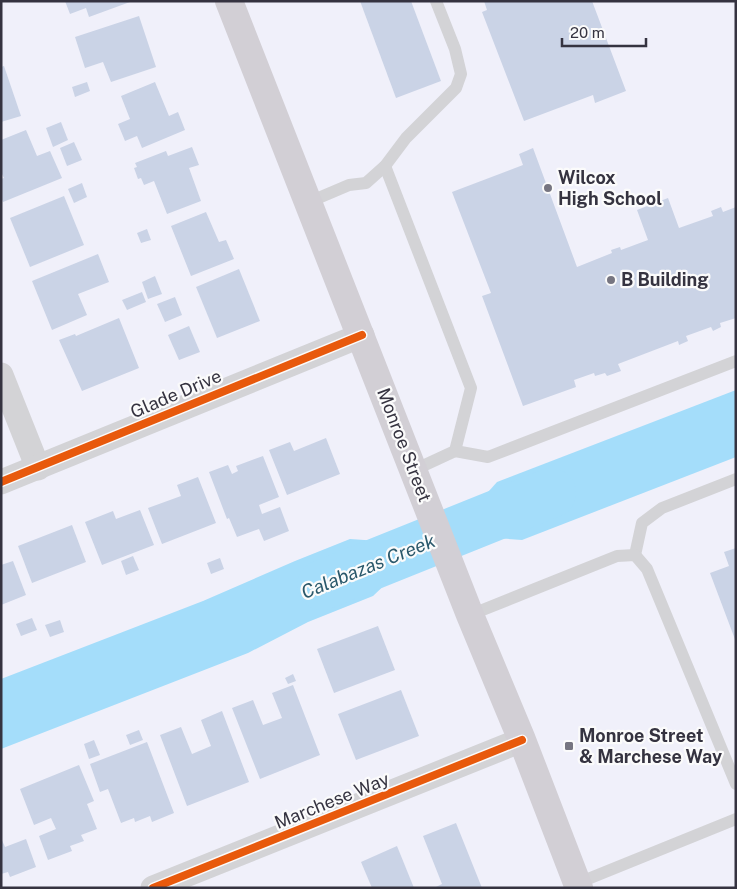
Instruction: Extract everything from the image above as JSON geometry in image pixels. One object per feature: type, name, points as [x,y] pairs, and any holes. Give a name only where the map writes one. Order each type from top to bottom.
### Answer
[{"type":"main road","name":"Monroe Street","points":[[229,1],[578,886]]},
{"type":"street","name":"Glade Drive","points":[[1,482],[362,335]]},
{"type":"street","points":[[1,375],[38,468]]},
{"type":"street","name":"Marchese Way","points":[[158,887],[522,740]]},
{"type":"lane","points":[[309,202],[349,185],[366,183],[385,166],[406,138],[456,88],[461,74],[455,49],[436,1]]},
{"type":"lane","points":[[385,166],[471,388],[455,451]]},
{"type":"lane","points":[[414,470],[455,451],[488,457],[736,361]]},
{"type":"lane","points":[[635,555],[642,524],[662,508],[736,479]]},
{"type":"lane","points":[[470,615],[618,556],[635,555]]},
{"type":"lane","points":[[635,555],[647,569],[736,784]]},
{"type":"lane","points":[[578,886],[736,819]]},
{"type":"water","points":[[736,390],[736,457],[522,540],[496,538],[481,500],[497,482]]},
{"type":"water","points":[[350,539],[379,541],[393,577],[373,596],[308,622],[248,653],[1,749],[1,679],[203,601]]},
{"type":"building","points":[[65,1],[130,2],[89,17],[86,8],[70,14]]},
{"type":"building","points":[[360,1],[411,1],[441,81],[396,98]]},
{"type":"building","points":[[484,1],[592,1],[626,91],[595,103],[593,95],[524,121],[482,12],[487,10]]},
{"type":"building","points":[[139,16],[156,67],[111,82],[103,62],[85,68],[75,37]]},
{"type":"building","points":[[4,66],[21,116],[1,122],[1,67]]},
{"type":"building","points":[[87,82],[90,91],[75,97],[72,87]]},
{"type":"building","points":[[155,82],[169,116],[178,112],[185,130],[142,148],[137,136],[125,141],[118,124],[130,119],[121,96]]},
{"type":"building","points":[[61,122],[68,140],[53,147],[46,128]]},
{"type":"building","points":[[26,130],[37,156],[50,151],[62,178],[3,202],[1,197],[1,179],[4,178],[1,172],[1,140]]},
{"type":"building","points":[[74,142],[82,160],[67,166],[60,148]]},
{"type":"building","points":[[192,147],[199,165],[189,168],[201,201],[167,214],[154,181],[144,185],[141,178],[138,179],[134,168],[137,167],[135,163],[166,151],[168,156]]},
{"type":"building","name":"B Building","points":[[533,148],[577,267],[612,253],[611,250],[620,247],[621,250],[648,240],[637,210],[668,198],[679,228],[713,216],[711,211],[721,207],[723,212],[736,207],[736,318],[720,323],[721,327],[713,331],[711,327],[686,336],[688,341],[679,345],[678,341],[618,364],[621,371],[607,376],[605,373],[595,376],[594,373],[574,380],[576,387],[523,406],[482,296],[491,293],[452,192],[523,165],[519,154]]},
{"type":"building","points":[[82,183],[87,197],[74,203],[68,189]]},
{"type":"building","points":[[64,196],[84,245],[30,267],[10,218]]},
{"type":"building","points":[[206,212],[219,242],[226,240],[234,259],[191,276],[171,226]]},
{"type":"building","points":[[147,229],[151,240],[141,243],[137,233]]},
{"type":"building","points":[[98,254],[109,282],[78,294],[87,315],[52,330],[32,281]]},
{"type":"building","points":[[239,269],[260,321],[217,338],[196,287]]},
{"type":"building","points":[[155,276],[162,294],[148,299],[142,282]]},
{"type":"building","points":[[142,292],[146,302],[127,310],[122,300]]},
{"type":"building","points":[[175,297],[182,315],[165,322],[157,304]]},
{"type":"building","points":[[119,318],[139,368],[82,391],[59,340],[75,334],[76,336]]},
{"type":"building","points":[[189,326],[200,352],[179,360],[168,335]]},
{"type":"building","points":[[326,438],[340,474],[287,495],[269,450],[290,442],[294,451]]},
{"type":"building","points":[[263,456],[279,497],[259,505],[262,514],[280,507],[289,531],[264,541],[259,529],[237,537],[229,518],[227,519],[209,472],[228,465],[232,474],[238,471],[236,466]]},
{"type":"building","points":[[198,477],[216,523],[162,544],[148,508],[181,496],[177,485]]},
{"type":"building","points":[[140,510],[154,545],[102,565],[85,522],[113,511],[116,519]]},
{"type":"building","points":[[72,525],[86,562],[32,583],[18,546]]},
{"type":"building","points":[[736,548],[736,642],[710,573],[729,566],[724,552]]},
{"type":"building","points":[[133,556],[139,570],[126,575],[121,561]]},
{"type":"building","points":[[220,558],[224,569],[211,574],[207,563]]},
{"type":"building","points":[[13,561],[26,595],[1,605],[1,565]]},
{"type":"building","points":[[32,618],[37,630],[21,636],[16,624]]},
{"type":"building","points":[[60,620],[64,632],[50,637],[45,625]]},
{"type":"building","points":[[378,626],[395,670],[334,693],[317,649]]},
{"type":"building","points":[[293,674],[296,681],[288,684],[285,678]]},
{"type":"building","points":[[293,685],[320,755],[260,779],[232,708],[253,700],[263,725],[282,718],[272,693]]},
{"type":"building","points":[[401,690],[419,736],[356,760],[338,714]]},
{"type":"building","points":[[222,711],[249,782],[187,806],[160,735],[181,727],[192,754],[211,746],[201,720]]},
{"type":"building","points":[[139,730],[143,740],[130,745],[126,735]]},
{"type":"building","points":[[94,740],[100,755],[89,759],[84,744]]},
{"type":"building","points":[[147,742],[174,813],[152,822],[150,816],[135,822],[134,818],[121,823],[108,789],[100,792],[90,764]]},
{"type":"building","points":[[79,765],[94,801],[87,804],[97,829],[81,835],[84,841],[70,846],[72,851],[48,860],[39,836],[56,829],[51,818],[34,825],[20,789]]},
{"type":"building","points":[[456,823],[482,888],[434,888],[442,884],[423,836]]},
{"type":"building","points":[[1,838],[5,847],[26,839],[36,867],[10,877],[8,872],[1,874]]},
{"type":"building","points":[[397,846],[414,888],[372,888],[361,862]]},
{"type":"waterway","name":"Calabazas Creek","points":[[322,585],[551,493]]},
{"type":"cycle path","points":[[1,482],[362,335]]},
{"type":"cycle path","points":[[153,888],[522,740]]},
{"type":"place","name":"Wilcox High School","points":[[548,188]]},
{"type":"place","name":"B Building","points":[[611,280]]},
{"type":"place","name":"Monroe Street & Marchese Way","points":[[569,746]]}]
